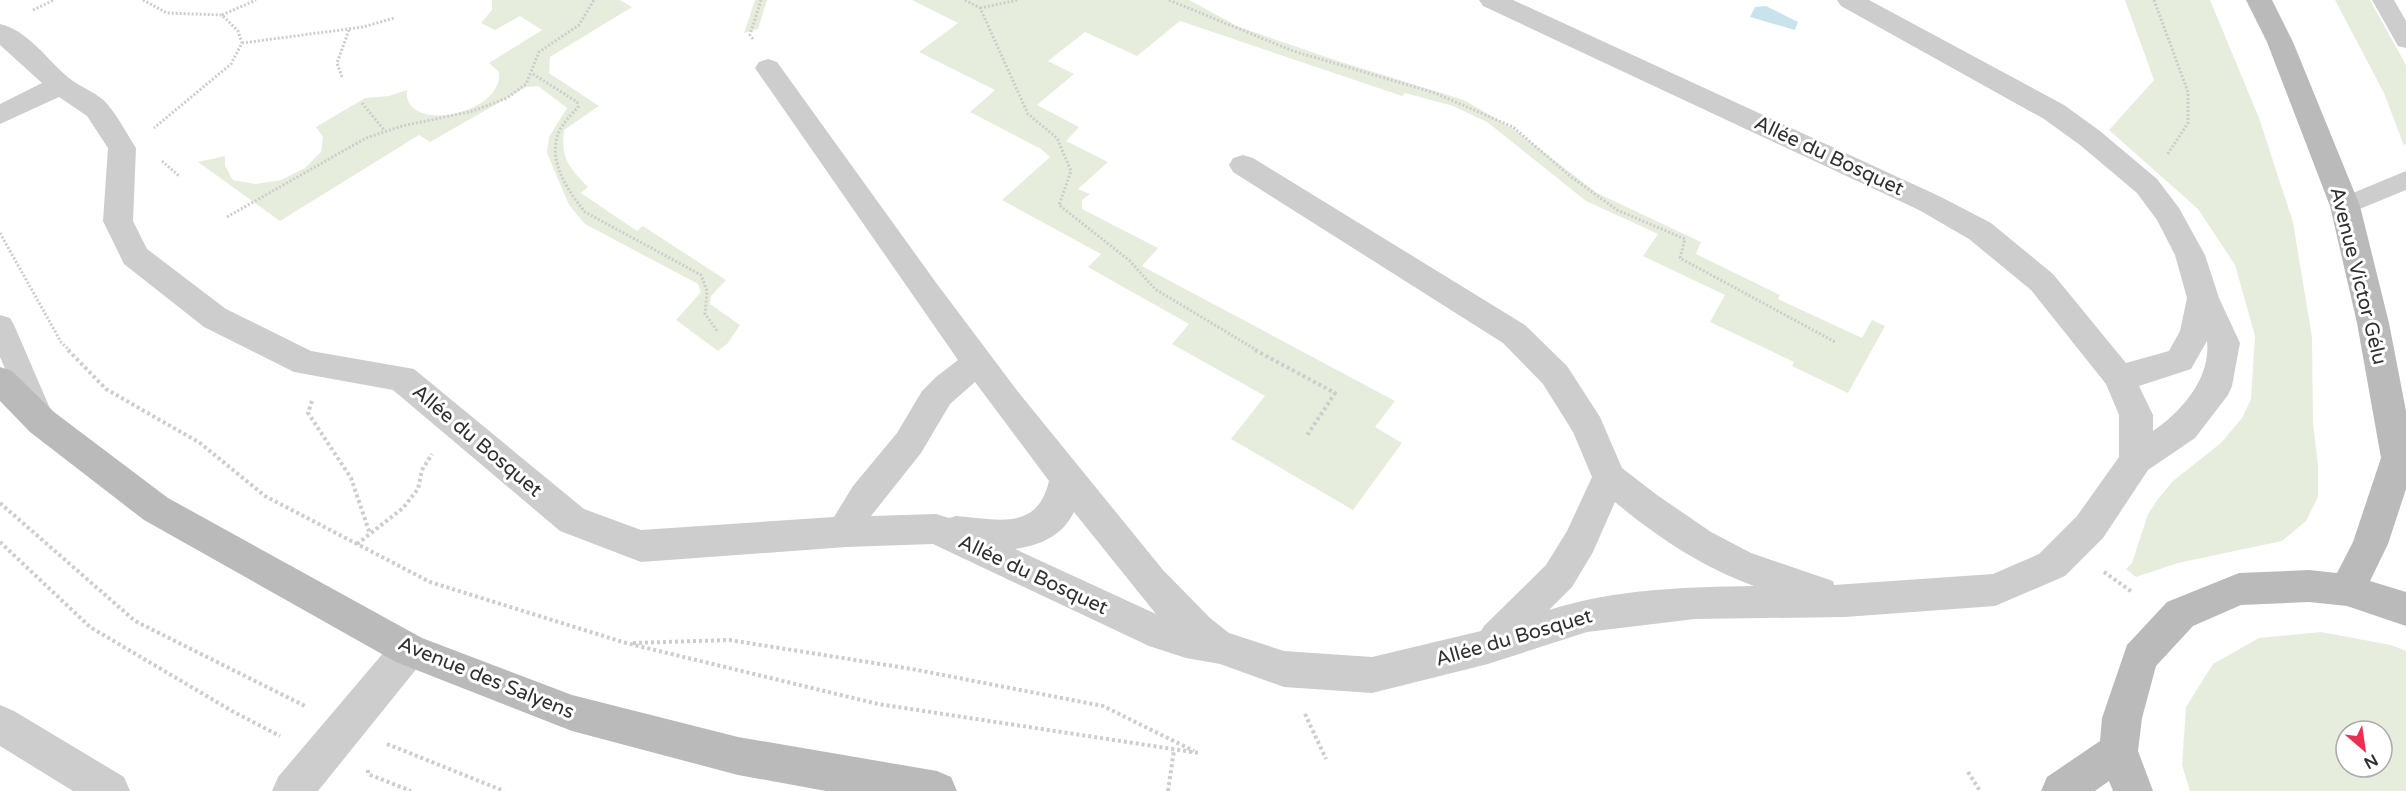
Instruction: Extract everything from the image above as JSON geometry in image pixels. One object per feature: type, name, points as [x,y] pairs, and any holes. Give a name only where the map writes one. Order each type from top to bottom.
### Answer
[{"type":"main road","name":"Avenue Victor Gélu","points":[[2259,0],[2280,42],[2345,206],[2373,323],[2402,467],[2370,544],[2347,591]]},
{"type":"main road","name":"Avenue des Salyens","points":[[0,380],[42,422],[156,509],[409,650],[572,713],[738,756],[937,791]]},
{"type":"main road","points":[[2133,791],[2118,751],[2122,718],[2140,657],[2180,614],[2239,589],[2309,586],[2347,591],[2406,609]]},
{"type":"main road","points":[[2061,791],[2118,751]]},
{"type":"street","name":"Allée du Bosquet","points":[[1492,0],[1929,203],[1980,231],[2042,282],[2120,376],[2136,415],[2136,460]]},
{"type":"street","name":"Allée du Bosquet","points":[[936,529],[1149,629],[1186,641],[1220,647],[1284,669],[1372,675],[1488,647],[1587,615],[1695,603],[1845,601],[1995,590],[2052,565],[2090,527],[2136,460],[2183,428],[2216,386],[2224,343],[2203,298],[2190,255],[2169,215],[2147,186],[2090,138],[2054,112],[1850,0]]},
{"type":"street","points":[[0,32],[23,49],[60,85],[97,109],[122,148]]},
{"type":"street","points":[[768,68],[977,364],[1067,479],[1191,626],[1220,647]]},
{"type":"street","points":[[0,115],[60,85]]},
{"type":"street","name":"Allée du Bosquet","points":[[122,148],[118,221],[135,256],[215,318],[304,363],[402,378],[572,520],[641,546],[846,532],[936,529],[1019,534],[1044,526],[1059,508],[1067,479]]},
{"type":"street","points":[[1243,165],[1514,334],[1555,375],[1588,427],[1609,477],[1698,543],[1740,565],[1845,601]]},
{"type":"street","name":"Allée du Bosquet","points":[[2120,376],[2145,372],[2180,360],[2196,332],[2203,298]]},
{"type":"street","points":[[846,532],[861,500],[910,441],[936,398],[955,378],[977,364]]},
{"type":"street","points":[[1488,647],[1559,576],[1580,541],[1609,477]]},
{"type":"street","points":[[292,791],[409,650]]},
{"type":"street","points":[[0,724],[110,791]]},
{"type":"lane","points":[[2383,0],[2406,40]]},
{"type":"lane","points":[[2345,206],[2406,180]]},
{"type":"lane","points":[[0,326],[42,422]]},
{"type":"path","points":[[142,0],[167,13],[222,15],[256,0]]},
{"type":"path","points":[[227,217],[350,145],[384,130],[476,111],[502,102],[525,86],[533,74],[534,57],[539,52],[578,29],[589,15],[594,0]]},
{"type":"path","points":[[965,0],[980,8],[1028,114],[1058,138],[1071,171],[1059,205],[1130,261],[1155,289],[1230,336],[1335,393],[1306,437]]},
{"type":"path","points":[[980,8],[1018,0]]},
{"type":"path","points":[[1169,0],[1293,51],[1435,93],[1513,127],[1570,176],[1617,210],[1685,239],[1680,258],[1835,342]]},
{"type":"path","points":[[2147,186],[2188,123],[2188,92],[2154,0]]},
{"type":"path","points":[[122,148],[153,129],[231,64],[242,43],[238,31],[222,15]]},
{"type":"path","points":[[242,43],[349,29],[394,18]]},
{"type":"path","points":[[342,77],[337,63],[349,29]]},
{"type":"path","points":[[533,74],[577,102],[578,107],[558,132],[554,154],[571,197],[585,212],[701,275],[707,284],[707,296],[702,306],[705,319],[718,332]]},
{"type":"path","points":[[362,103],[384,130]]},
{"type":"path","points":[[0,233],[61,342],[106,389],[200,443],[265,496],[430,582],[626,643],[878,704],[1199,753],[1103,706],[912,669],[729,640],[626,643]]},
{"type":"path","points":[[352,369],[328,380],[311,402],[309,413],[312,422],[351,478],[370,534]]},
{"type":"path","points":[[357,544],[404,508],[418,489],[422,470],[434,451],[461,427]]},
{"type":"path","points":[[0,503],[135,621],[317,712]]},
{"type":"path","points":[[0,542],[90,627],[232,711],[284,738]]},
{"type":"path","points":[[378,740],[504,791]]},
{"type":"path","points":[[1168,791],[1174,750]]},
{"type":"path","points":[[368,764],[368,774],[411,791]]},
{"type":"path","points":[[1968,772],[1980,791]]},
{"type":"green space","points":[[492,0],[620,0],[632,7],[550,57],[549,73],[599,106],[564,130],[565,155],[567,162],[588,187],[581,193],[637,231],[643,226],[726,280],[711,296],[710,304],[740,325],[728,343],[718,351],[676,320],[701,292],[698,284],[585,224],[569,205],[547,153],[549,137],[567,108],[538,86],[526,87],[430,142],[419,135],[280,221],[198,162],[225,156],[225,166],[233,180],[256,184],[281,180],[305,168],[321,152],[323,137],[316,127],[365,98],[389,96],[407,90],[410,104],[420,112],[435,115],[453,114],[471,108],[486,99],[496,87],[499,72],[489,63],[542,30],[520,16],[495,30],[481,23],[492,10]]},
{"type":"green space","points":[[755,0],[767,0],[758,29],[744,33]]},
{"type":"green space","points":[[912,0],[1189,0],[1239,27],[1464,100],[1515,130],[1597,193],[1701,242],[1696,254],[1780,295],[1778,299],[1862,338],[1872,320],[1885,326],[1848,393],[1792,366],[1794,362],[1710,322],[1725,295],[1643,256],[1658,234],[1586,201],[1487,122],[1453,106],[1405,93],[1402,96],[1180,21],[1137,56],[1085,32],[1048,61],[1074,74],[1037,105],[1079,127],[1066,141],[1108,162],[1078,189],[1090,194],[1082,200],[1082,209],[1158,248],[1142,266],[1395,401],[1375,427],[1402,443],[1353,510],[1231,439],[1265,396],[1172,344],[1189,324],[1088,267],[1101,254],[1002,200],[1050,157],[1041,149],[970,112],[995,90],[919,52],[958,23]]},
{"type":"green space","points":[[2125,0],[2210,0],[2259,118],[2293,222],[2312,337],[2313,422],[2318,466],[2318,497],[2306,521],[2282,541],[2178,563],[2136,577],[2126,569],[2132,563],[2148,514],[2158,499],[2173,481],[2221,443],[2242,418],[2251,399],[2255,336],[2235,265],[2198,209],[2109,130],[2154,80]]},
{"type":"green space","points":[[2335,0],[2370,0],[2406,65],[2406,144],[2404,146],[2384,93]]},
{"type":"green space","points":[[2321,632],[2391,645],[2406,651],[2406,791],[2190,791],[2182,765],[2186,707],[2213,664],[2259,638]]},
{"type":"water","points":[[1766,6],[1798,22],[1795,30],[1750,17],[1755,7]]}]
